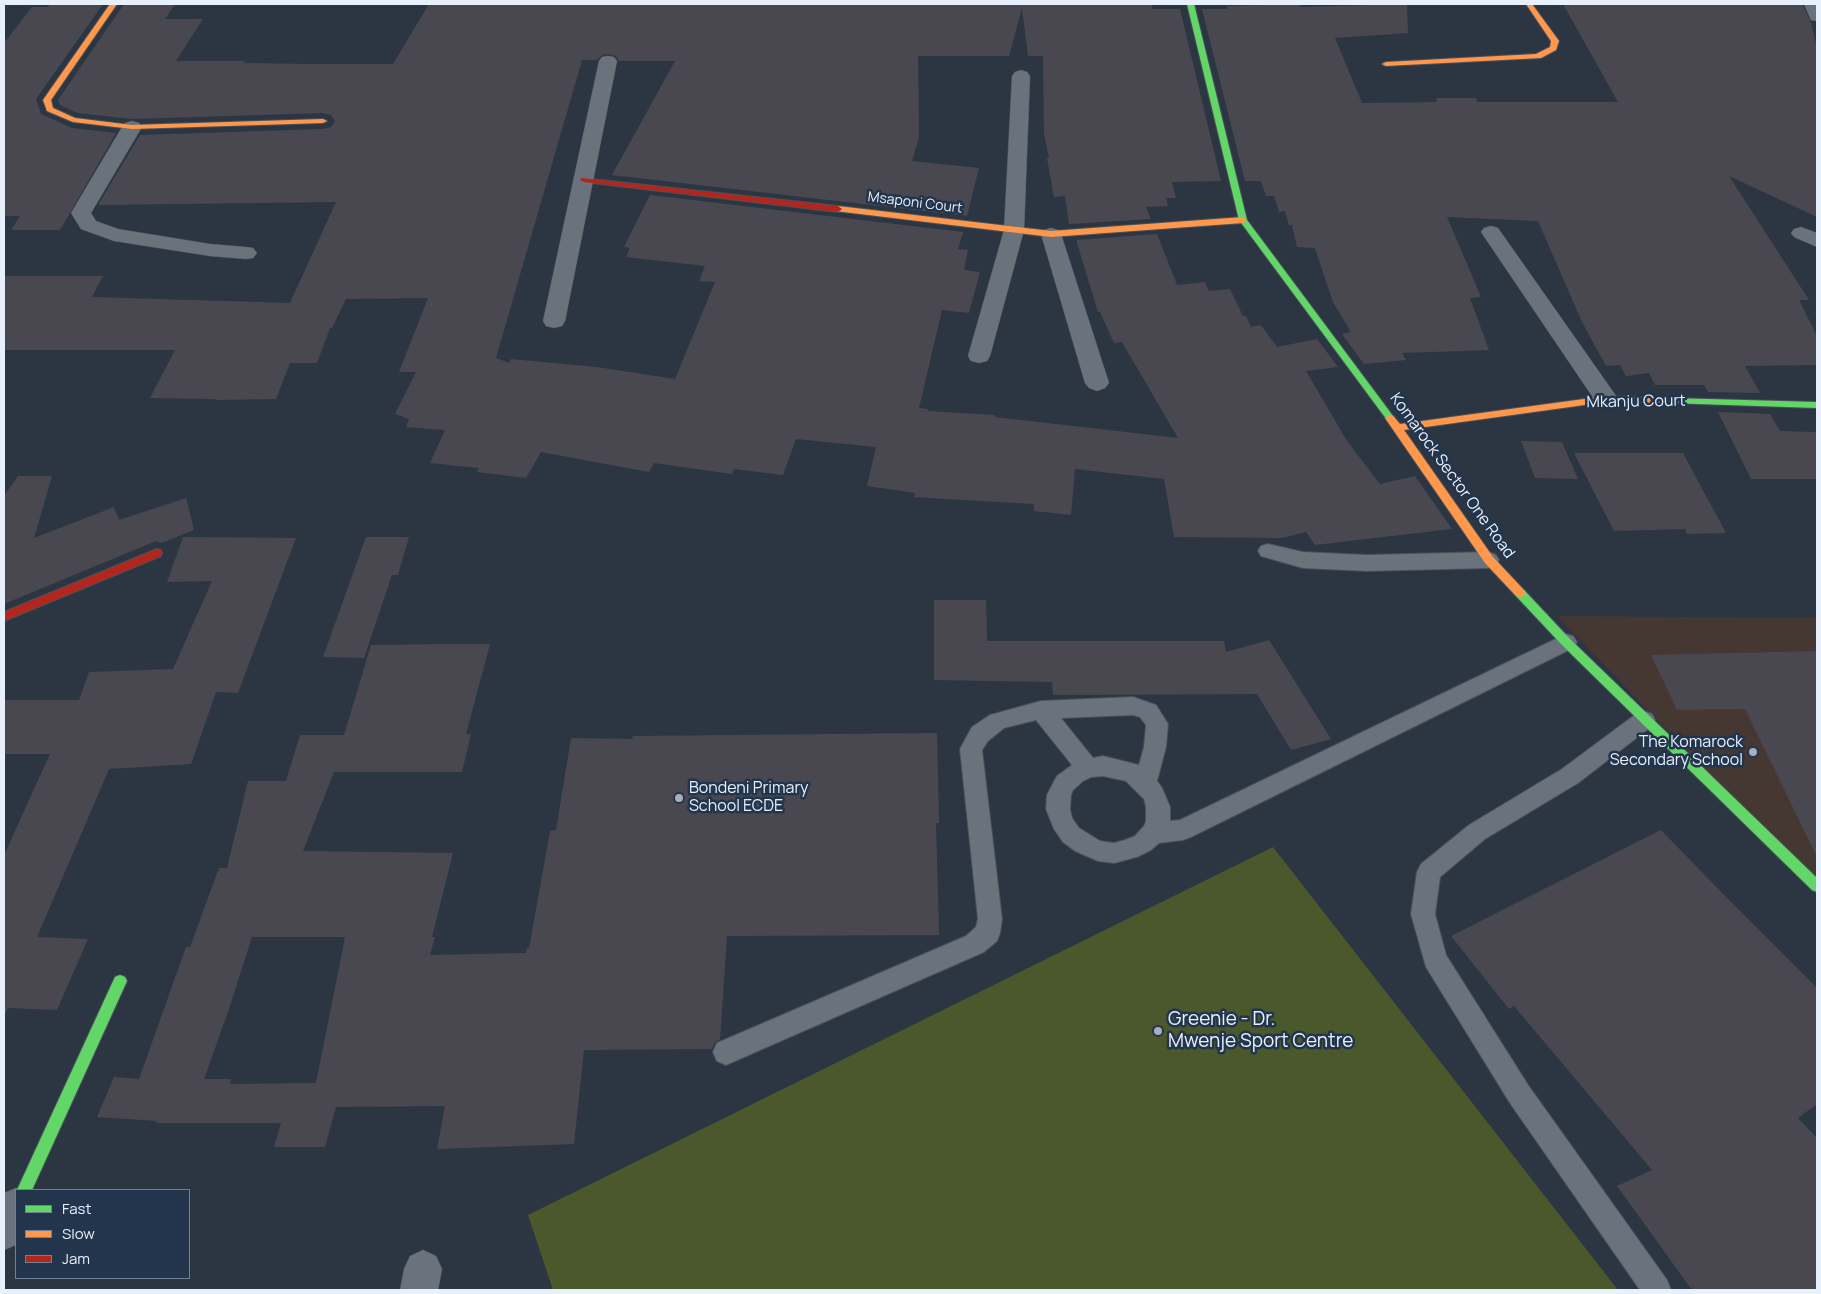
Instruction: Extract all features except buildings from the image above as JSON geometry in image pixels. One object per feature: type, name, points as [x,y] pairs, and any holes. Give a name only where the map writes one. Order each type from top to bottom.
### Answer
[{"type":"street","points":[[113,4],[47,100],[50,109],[73,120],[132,127],[323,121]]},
{"type":"street","name":"Komarock Sector One Road","points":[[1190,4],[1243,220],[1397,428],[1489,560],[1566,642],[1644,720],[1817,886]]},
{"type":"street","points":[[1386,64],[1538,56],[1553,48],[1555,41],[1529,4]]},
{"type":"street","points":[[1813,4],[1817,16]]},
{"type":"street","points":[[554,321],[608,61]]},
{"type":"street","points":[[979,356],[1014,230],[1021,76]]},
{"type":"street","points":[[132,127],[81,213],[88,224],[114,235],[210,250],[246,253]]},
{"type":"street","name":"Msaponi Court","points":[[584,180],[1051,234],[1243,220]]},
{"type":"street","points":[[1491,232],[1606,399]]},
{"type":"street","points":[[1051,234],[1097,383]]},
{"type":"street","name":"Mkanju Court","points":[[1397,428],[1606,399],[1817,405]]},
{"type":"street","points":[[4,617],[157,553]]},
{"type":"street","points":[[24,1189],[120,981]]},
{"type":"street","points":[[4,1232],[15,1208]]},
{"type":"lane","points":[[1268,551],[1303,560],[1367,563],[1489,560]]},
{"type":"lane","points":[[1153,833],[1184,830],[1566,642]]},
{"type":"lane","points":[[726,1052],[976,944],[988,933],[990,919],[971,749],[980,734],[998,720],[1041,710],[1133,706],[1148,711],[1157,724],[1155,747],[1145,782]]},
{"type":"lane","points":[[1041,710],[1088,768]]},
{"type":"lane","points":[[1644,720],[1570,776],[1477,832],[1429,872],[1423,914],[1435,959],[1440,968],[1519,1094],[1657,1290]]},
{"type":"lane","points":[[1103,766],[1118,768],[1133,774],[1145,782],[1154,795],[1158,807],[1158,821],[1153,833],[1143,843],[1129,850],[1114,852],[1098,851],[1082,844],[1062,822],[1058,808],[1059,795],[1065,783],[1075,774],[1088,768],[1103,766]]},
{"type":"shaded area","name":"The Komarock Secondary School","points":[[1557,616],[1817,618],[1817,886]]},
{"type":"green space","name":"Greenie - Dr. Mwenje Sport Centre","points":[[1273,847],[1618,1290],[553,1290],[528,1215]]},
{"type":"traffic: fast","points":[[1190,4],[1243,220],[1390,418]]},
{"type":"traffic: fast","points":[[1671,401],[1817,405]]},
{"type":"traffic: fast","points":[[1520,593],[1566,642],[1817,886]]},
{"type":"traffic: fast","points":[[24,1189],[120,981]]},
{"type":"traffic: slow","points":[[113,4],[47,100],[50,109],[73,120],[132,127],[323,121]]},
{"type":"traffic: slow","points":[[1386,64],[1538,56],[1553,48],[1555,41],[1529,4]]},
{"type":"traffic: slow","points":[[838,209],[1051,234],[1243,220]]},
{"type":"traffic: slow","points":[[1397,428],[1606,399],[1671,401]]},
{"type":"traffic: slow","points":[[1390,418],[1489,560],[1520,593]]},
{"type":"traffic: jam","points":[[584,180],[838,209]]},
{"type":"traffic: jam","points":[[4,617],[157,553]]},
{"type":"place","name":"The Komarock Secondary School","points":[[1753,752]]},
{"type":"place","name":"Bondeni Primary School ECDE","points":[[679,798]]},
{"type":"place","name":"Greenie - Dr. Mwenje Sport Centre","points":[[1158,1031]]}]
